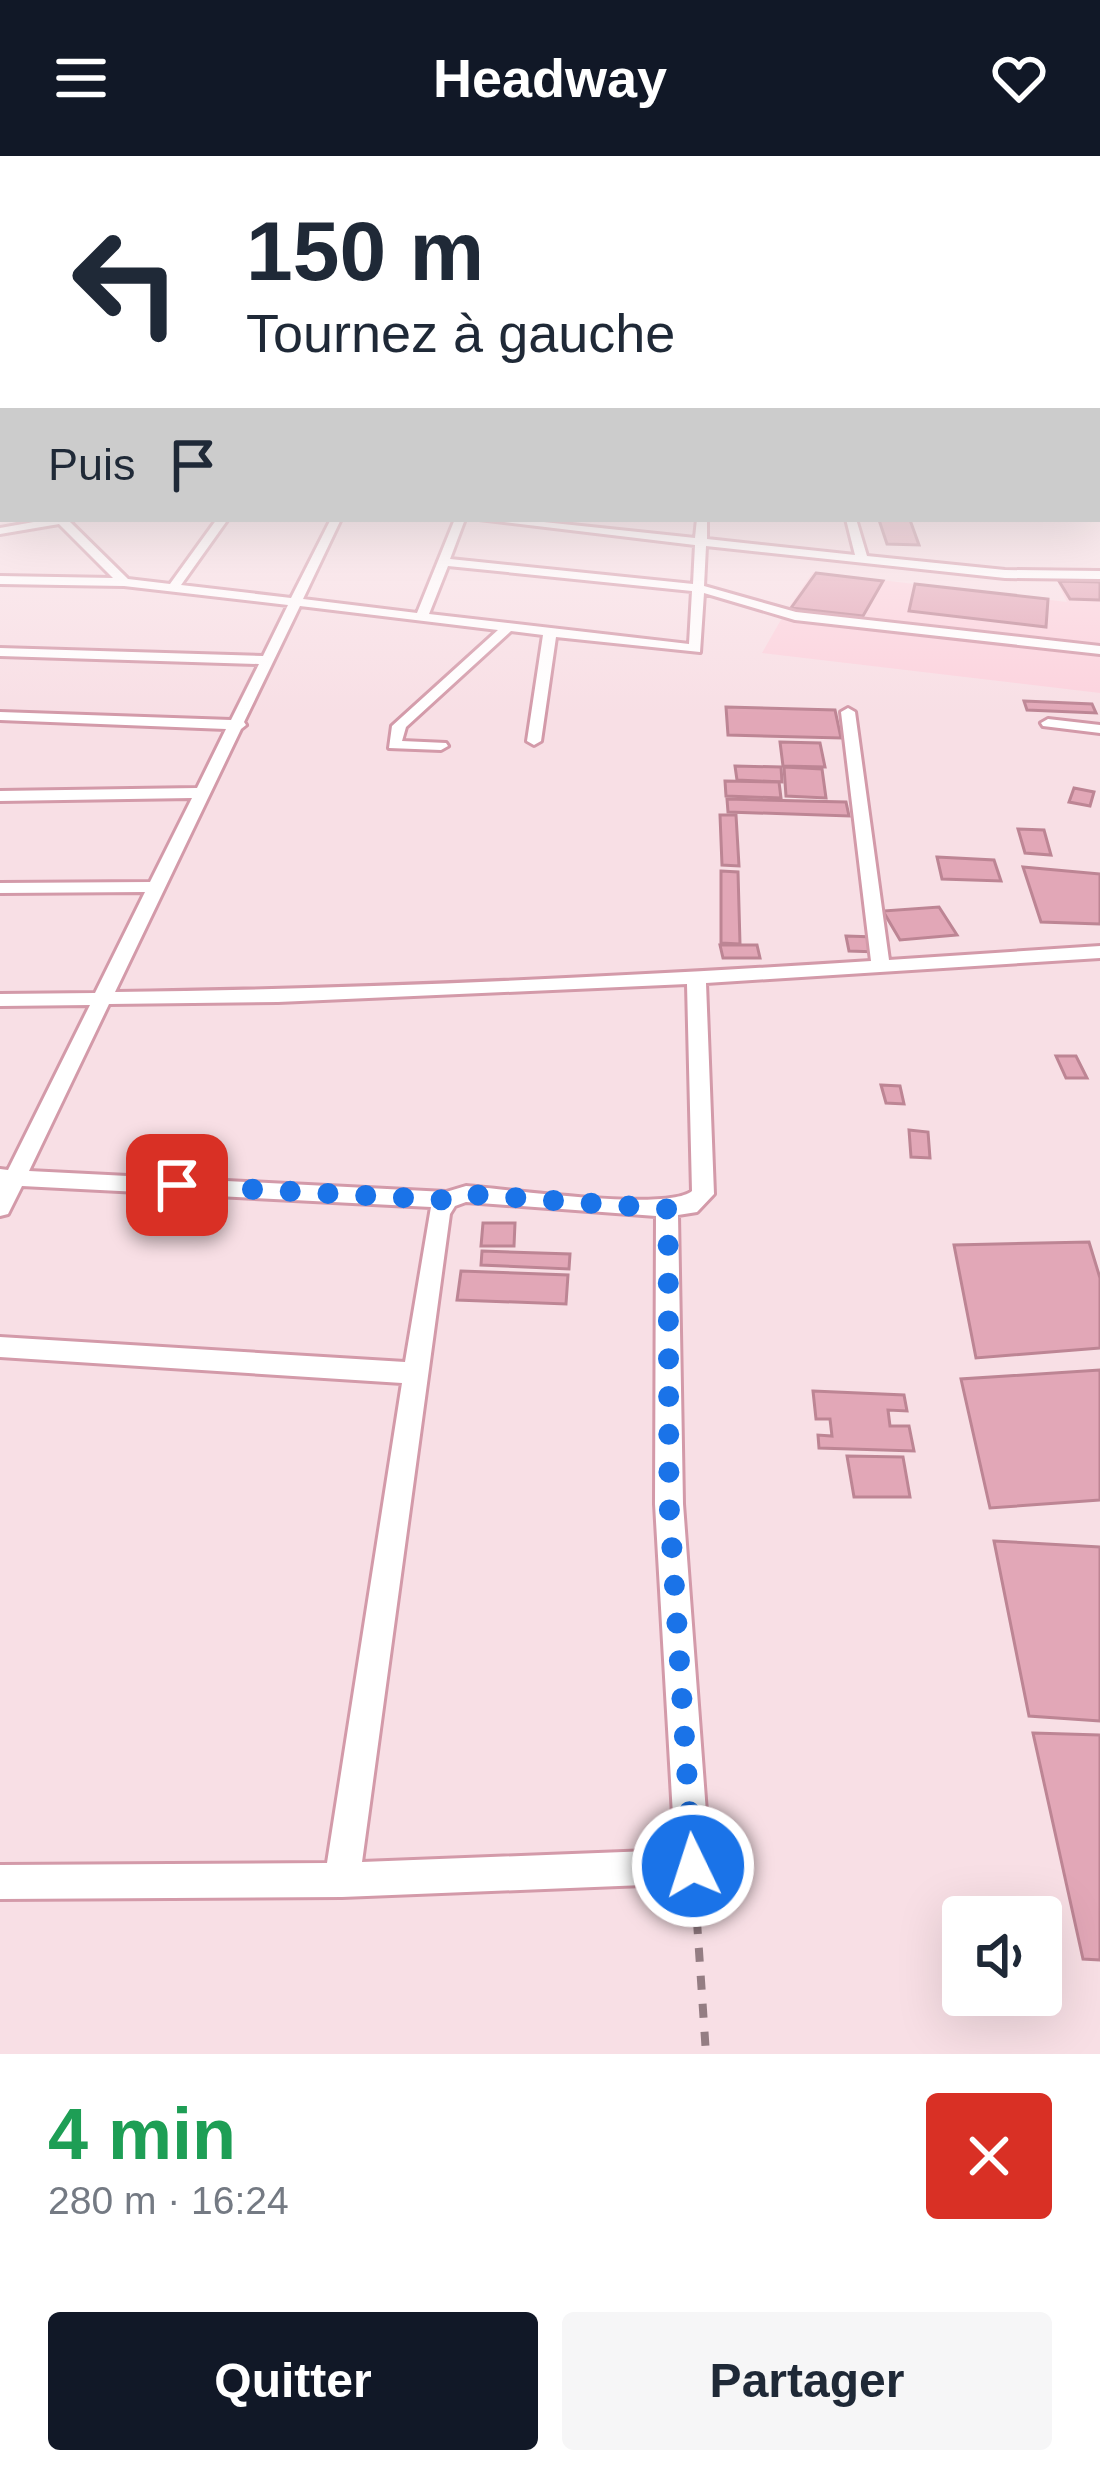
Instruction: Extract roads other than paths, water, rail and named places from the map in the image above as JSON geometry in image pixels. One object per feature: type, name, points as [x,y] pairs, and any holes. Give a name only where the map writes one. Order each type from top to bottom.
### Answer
[{"type":"street","points":[[78,537],[124,582]]},
{"type":"street","points":[[172,588],[210,537]]},
{"type":"street","points":[[0,1208],[8,1177],[104,998],[328,537]]},
{"type":"street","points":[[422,617],[453,537]]},
{"type":"street","points":[[663,537],[1005,574],[1100,575]]},
{"type":"street","points":[[0,580],[124,582],[695,649],[702,537]]},
{"type":"street","points":[[856,537],[862,559]]},
{"type":"street","points":[[443,562],[699,588],[795,616],[1100,650]]},
{"type":"street","points":[[441,746],[394,745],[399,726],[508,627]]},
{"type":"street","points":[[534,741],[550,632]]},
{"type":"street","points":[[0,652],[270,660]]},
{"type":"street","points":[[848,712],[881,967]]},
{"type":"street","points":[[0,716],[239,724]]},
{"type":"street","points":[[1048,723],[1100,729]]},
{"type":"street","points":[[0,796],[205,793]]},
{"type":"street","points":[[0,888],[158,887]]},
{"type":"street","points":[[0,1000],[278,996],[695,978],[1100,952]]},
{"type":"street","points":[[8,1177],[446,1200],[466,1194],[668,1209],[689,1206],[703,1194],[695,978]]},
{"type":"street","points":[[342,1880],[414,1373],[439,1214],[446,1200]]},
{"type":"street","points":[[0,1882],[342,1880],[693,1866],[669,1504],[668,1209]]},
{"type":"street","points":[[0,1346],[414,1373]]}]
